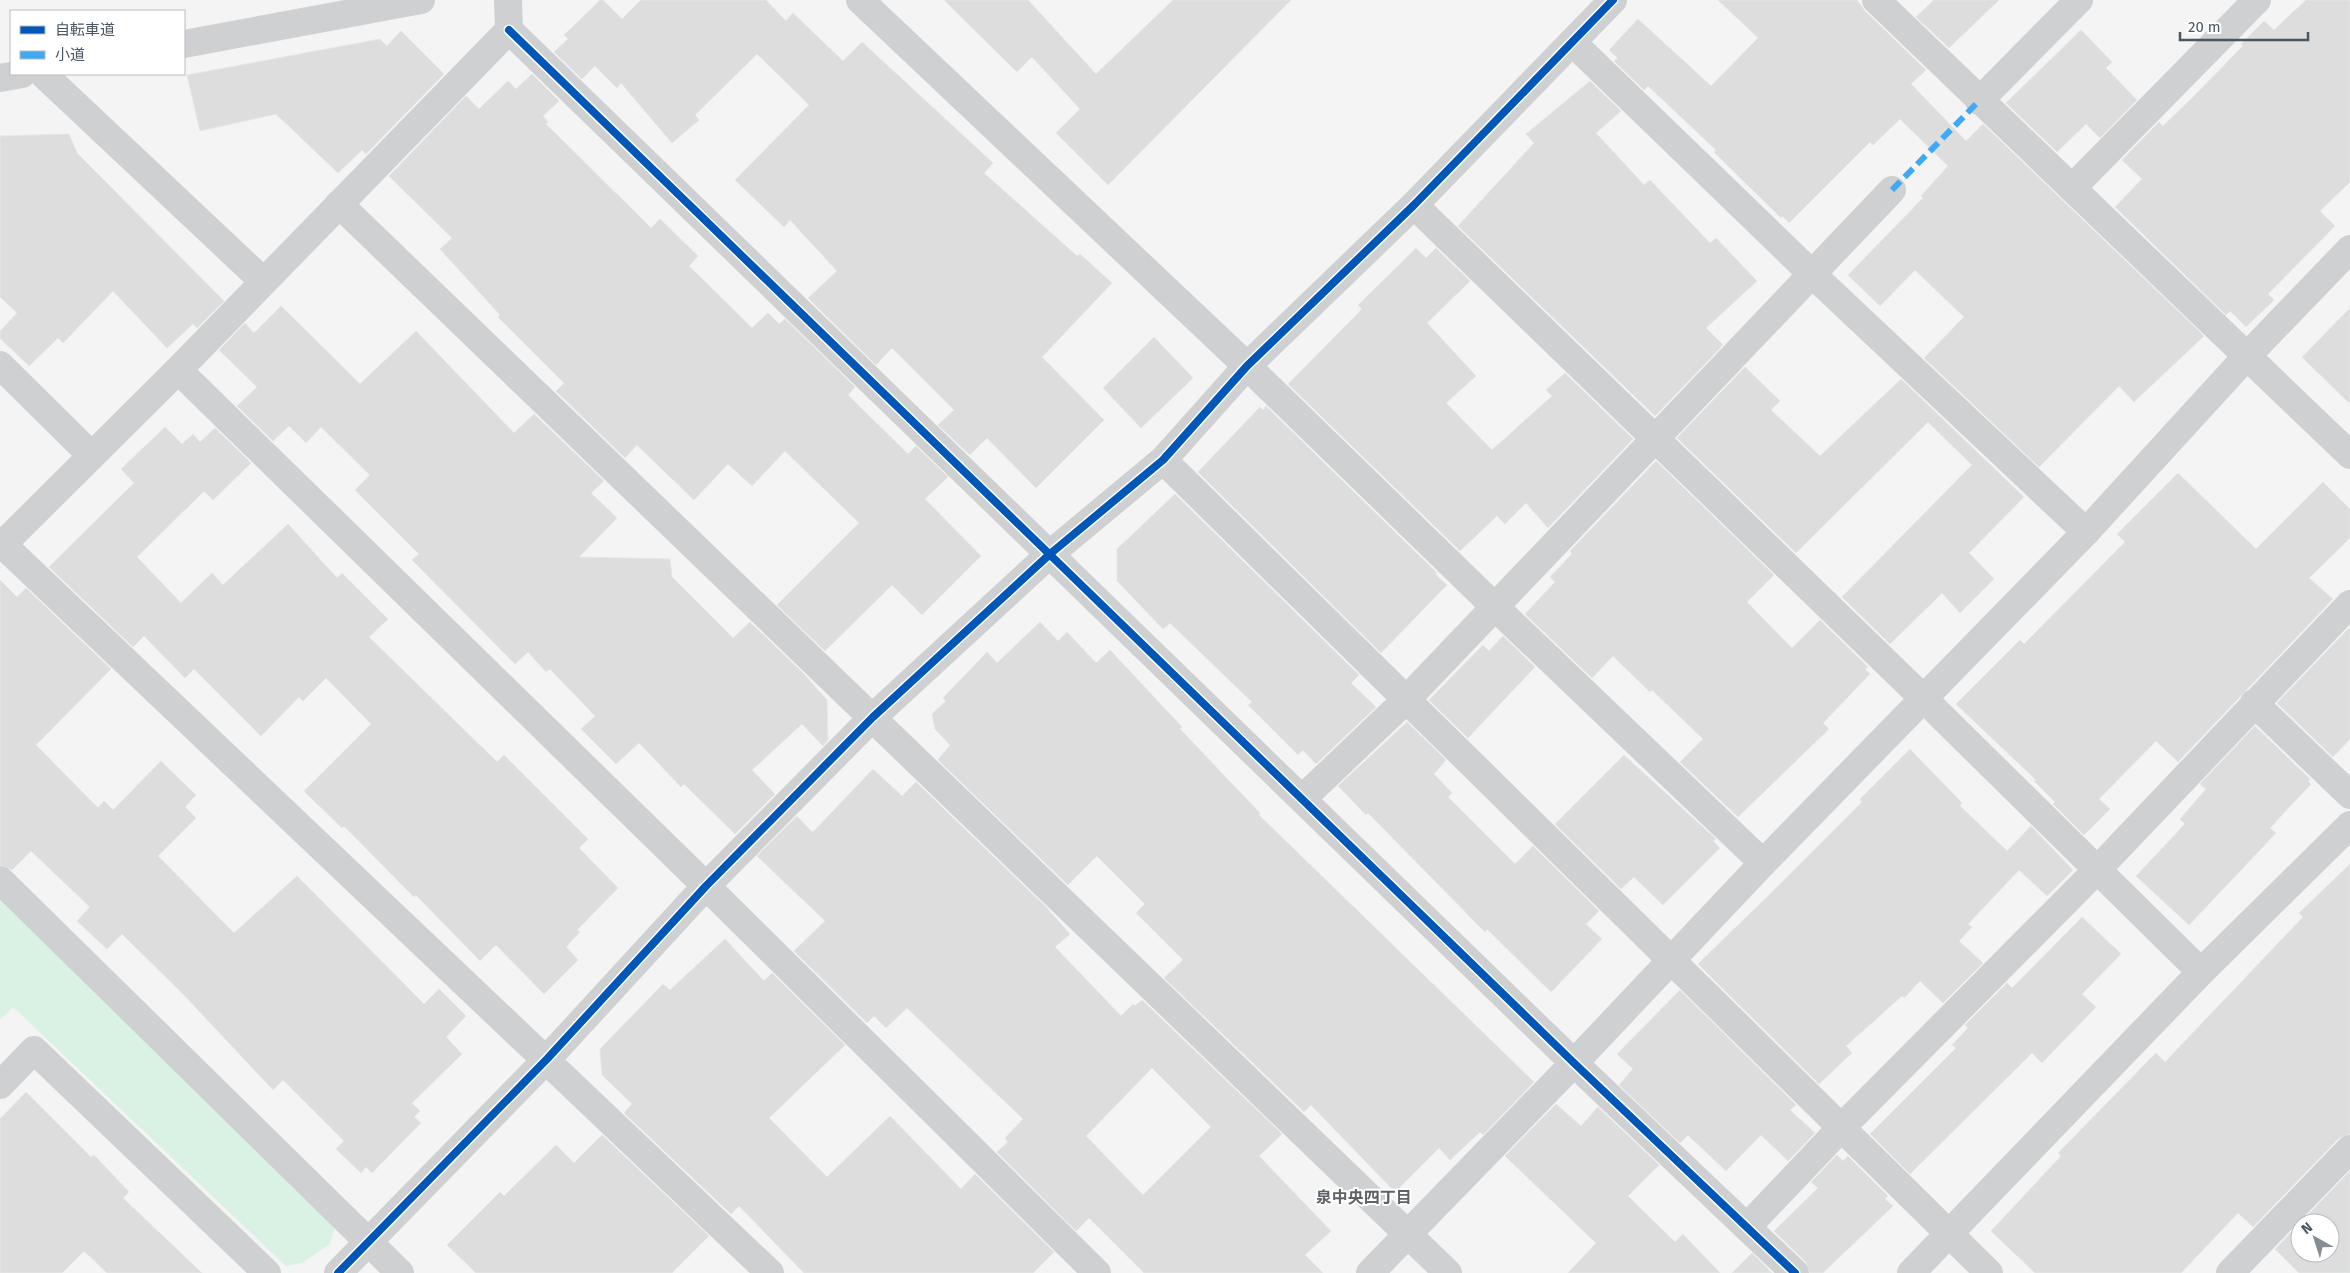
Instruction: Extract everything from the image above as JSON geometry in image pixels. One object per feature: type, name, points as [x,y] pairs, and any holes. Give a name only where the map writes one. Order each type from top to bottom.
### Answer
[{"type":"street","points":[[185,44],[421,0]]},
{"type":"street","points":[[508,0],[509,30],[1303,798],[1574,1063],[1795,1273]]},
{"type":"street","points":[[860,0],[1247,366],[1495,607],[1763,862]]},
{"type":"street","points":[[338,1273],[547,1059],[706,886],[873,717],[1050,554],[1163,460],[1247,366],[1414,205],[1613,0]]},
{"type":"street","points":[[1876,0],[1979,101],[2350,455]]},
{"type":"street","points":[[1979,101],[2079,0]]},
{"type":"street","points":[[2072,188],[2257,0]]},
{"type":"street","points":[[509,30],[178,370],[1,546],[547,1059],[770,1273]]},
{"type":"street","points":[[1572,42],[1813,275],[2086,532]]},
{"type":"street","points":[[0,78],[16,75]]},
{"type":"street","points":[[44,75],[263,281]]},
{"type":"street","points":[[1303,798],[1407,699],[1892,190]]},
{"type":"street","points":[[339,204],[1448,1273]]},
{"type":"street","points":[[1414,205],[1924,699],[2201,972]]},
{"type":"street","points":[[1370,1273],[1574,1063],[1763,862],[2086,532],[2246,356],[2350,249]]},
{"type":"street","points":[[0,365],[91,455]]},
{"type":"street","points":[[178,370],[706,886],[1097,1273]]},
{"type":"street","points":[[1163,460],[1989,1273]]},
{"type":"street","points":[[1747,1227],[1841,1128],[2097,870],[2350,604]]},
{"type":"street","points":[[2254,703],[2350,795]]},
{"type":"street","points":[[1911,1273],[1950,1235],[2201,972],[2350,825]]},
{"type":"street","points":[[0,880],[400,1273]]},
{"type":"street","points":[[0,1085],[34,1050],[267,1273]]},
{"type":"street","points":[[2230,1273],[2350,1149]]},
{"type":"green space","points":[[0,899],[335,1228],[330,1244],[302,1263],[286,1266],[13,1007],[0,1020]]},
{"type":"building","points":[[600,0],[603,0],[622,19],[641,0],[766,0],[786,21],[793,13],[843,61],[862,42],[993,163],[984,173],[1077,256],[1080,254],[1112,283],[1042,357],[1104,420],[1036,488],[987,438],[970,455],[938,425],[954,410],[892,348],[876,365],[808,298],[837,271],[790,220],[784,227],[735,180],[809,105],[757,54],[695,115],[699,120],[672,143],[621,83],[617,88],[595,66],[582,79],[554,52],[568,39],[564,35]]},
{"type":"building","points":[[944,0],[1028,0],[1096,74],[1173,0],[1291,0],[1108,185],[1056,133],[1080,109],[1032,57],[1017,72]]},
{"type":"building","points":[[1718,0],[1857,0],[1865,11],[1926,70],[1911,84],[1966,141],[1983,124],[2204,336],[2134,402],[2119,386],[2039,467],[1924,358],[1964,317],[1915,270],[1880,306],[1848,275],[1923,198],[1921,196],[1948,166],[1900,119],[1873,145],[1870,142],[1789,223],[1782,216],[1781,218],[1714,152],[1716,150],[1648,86],[1644,90],[1614,61],[1618,58],[1609,50],[1638,19],[1711,86],[1758,38]]},
{"type":"building","points":[[1934,0],[1999,0],[1949,48],[1916,17]]},
{"type":"building","points":[[2306,0],[2350,0],[2350,182],[2320,211],[2335,226],[2268,294],[2274,300],[2246,327],[2230,311],[2226,315],[2115,207],[2142,179],[2122,160],[2159,122],[2163,126],[2191,99],[2243,46],[2241,44],[2264,21],[2274,30]]},
{"type":"building","points":[[2081,30],[2112,62],[2106,68],[2137,100],[2100,138],[2086,124],[2057,152],[2006,103]]},
{"type":"building","points":[[401,31],[444,74],[366,154],[362,150],[338,173],[276,114],[200,131],[187,75],[380,39],[387,46]]},
{"type":"building","points":[[532,74],[559,101],[543,116],[548,122],[546,124],[651,228],[660,219],[698,256],[689,266],[752,328],[768,313],[779,324],[785,319],[855,387],[848,395],[908,454],[916,446],[948,477],[925,499],[981,556],[922,615],[892,585],[825,651],[777,605],[859,523],[785,451],[752,486],[728,464],[694,500],[637,445],[625,458],[556,391],[564,383],[498,317],[500,315],[440,249],[452,238],[389,176],[466,96],[479,109],[508,81],[516,89]]},
{"type":"building","points":[[1590,81],[1621,111],[1596,133],[1644,185],[1650,180],[1710,243],[1716,238],[1757,281],[1706,328],[1723,345],[1655,416],[1458,226],[1534,143],[1526,134]]},
{"type":"building","points":[[69,134],[77,153],[224,301],[197,328],[193,324],[167,348],[113,291],[63,343],[58,338],[29,366],[0,338],[0,331],[17,313],[0,297],[0,136]]},
{"type":"building","points":[[1416,248],[1426,258],[1436,248],[1470,281],[1427,323],[1476,376],[1446,403],[1492,450],[1552,396],[1546,390],[1565,373],[1633,439],[1548,528],[1526,503],[1505,524],[1497,516],[1460,551],[1288,384],[1362,309],[1358,305]]},
{"type":"building","points":[[281,306],[360,384],[416,331],[514,433],[534,414],[604,481],[591,493],[617,518],[579,557],[670,559],[672,577],[733,638],[750,622],[803,673],[827,700],[828,740],[823,746],[802,724],[752,770],[775,794],[735,834],[684,784],[681,787],[639,743],[616,764],[581,729],[595,716],[550,669],[546,672],[528,652],[515,664],[412,560],[419,554],[355,490],[370,475],[321,427],[306,443],[289,426],[273,441],[237,406],[257,387],[219,350],[245,323],[254,333]]},
{"type":"building","points":[[2350,308],[2350,404],[2302,357]]},
{"type":"building","points":[[1154,337],[1193,378],[1141,428],[1103,388]]},
{"type":"building","points":[[1745,367],[1780,401],[1771,410],[1820,456],[1901,379],[2024,497],[1969,553],[1994,579],[1960,613],[1942,593],[1890,644],[1842,597],[1972,465],[1928,422],[1796,553],[1677,438]]},
{"type":"building","points":[[1266,406],[1437,573],[1435,574],[1447,585],[1381,653],[1198,472],[1260,407],[1263,410]]},
{"type":"building","points":[[165,427],[182,444],[193,434],[200,442],[215,428],[251,463],[213,500],[204,491],[137,557],[181,603],[212,573],[223,585],[288,524],[337,578],[342,573],[388,619],[369,637],[497,762],[504,755],[588,839],[579,848],[618,888],[577,930],[580,932],[566,947],[578,960],[544,994],[496,945],[480,961],[416,895],[414,897],[344,826],[342,828],[304,791],[371,724],[326,678],[303,701],[299,697],[261,736],[194,669],[185,678],[144,636],[133,647],[49,567],[134,483],[121,469]]},
{"type":"building","points":[[1656,461],[1774,575],[1747,602],[1792,648],[1820,620],[1868,667],[1865,669],[1870,674],[1823,723],[1829,729],[1738,817],[1680,762],[1703,739],[1652,690],[1650,692],[1613,656],[1592,678],[1525,614],[1555,582],[1550,577],[1572,554],[1570,551]]},
{"type":"building","points":[[2178,473],[2256,549],[2323,482],[2350,509],[2350,538],[2309,578],[2333,599],[2178,762],[2156,741],[2099,799],[2110,809],[2084,835],[2053,804],[2055,802],[2034,781],[2036,780],[1956,704],[2020,640],[2024,644],[2125,542],[2117,534]]},
{"type":"building","points":[[1175,494],[1359,675],[1351,683],[1376,707],[1316,764],[1303,750],[1298,755],[1248,705],[1252,702],[1170,623],[1163,629],[1117,581],[1117,549]]},
{"type":"building","points":[[0,580],[17,597],[26,588],[111,669],[36,745],[98,808],[104,801],[113,810],[161,761],[196,795],[185,807],[196,818],[158,856],[234,933],[297,876],[424,1004],[439,989],[466,1016],[446,1037],[462,1054],[412,1103],[420,1111],[414,1117],[421,1123],[372,1173],[366,1167],[361,1173],[336,1149],[344,1141],[283,1080],[273,1090],[183,994],[122,934],[107,949],[77,921],[90,907],[31,851],[12,870],[0,865]]},
{"type":"building","points":[[1040,622],[1058,641],[1067,632],[1096,663],[1110,650],[1182,727],[1180,729],[1260,813],[1259,815],[1534,1082],[1483,1135],[1480,1132],[1450,1160],[1439,1148],[1395,1192],[1311,1105],[1304,1112],[1164,978],[1183,960],[1136,913],[1145,904],[1097,856],[1068,885],[938,760],[950,745],[935,729],[932,714],[946,701],[943,698],[987,652],[997,663]]},
{"type":"building","points":[[2350,627],[2350,739],[2333,757],[2277,703]]},
{"type":"building","points":[[1503,636],[1535,667],[1468,738],[1429,700],[1483,645],[1489,651]]},
{"type":"building","points":[[1407,722],[1446,760],[1434,774],[1452,793],[1448,797],[1515,864],[1533,846],[1599,911],[1586,924],[1602,939],[1551,992],[1487,929],[1485,932],[1368,813],[1366,815],[1338,786]]},
{"type":"building","points":[[2255,726],[2310,779],[2308,781],[2311,784],[2270,828],[2276,833],[2189,925],[2136,876],[2185,824],[2180,819],[2206,789],[2200,784]]},
{"type":"building","points":[[1910,749],[1962,803],[1960,806],[2007,851],[2031,826],[2073,870],[2047,896],[2019,870],[1968,924],[1972,927],[1959,941],[1983,963],[1943,1003],[1920,981],[1904,998],[1902,996],[1846,1046],[1852,1053],[1819,1084],[1698,964],[1862,802],[1860,799]]},
{"type":"building","points":[[1624,755],[1716,839],[1713,841],[1720,848],[1663,905],[1634,877],[1621,889],[1555,824]]},
{"type":"building","points":[[873,769],[902,796],[916,782],[1046,907],[1070,934],[1055,947],[1121,1016],[1133,1004],[1135,1006],[1142,1000],[1282,1134],[1259,1156],[1331,1231],[1305,1255],[1323,1273],[1144,1273],[1089,1218],[1076,1231],[997,1152],[1008,1142],[1005,1138],[1023,1119],[907,1008],[886,1028],[874,1016],[867,1023],[794,951],[825,921],[757,856],[797,816],[812,832]],"holes":[[[1152,1068],[1211,1127],[1143,1195],[1086,1136]]]},
{"type":"building","points":[[2350,864],[2350,1134],[2339,1138],[2253,1227],[2238,1213],[2181,1273],[2035,1273],[1991,1231],[2061,1156],[2058,1153],[2156,1053],[2165,1062],[2303,917],[2299,913]]},
{"type":"building","points":[[2082,917],[2121,954],[2082,994],[2096,1007],[2042,1063],[2032,1053],[1910,1174],[1870,1134],[1956,1048],[1952,1045],[1968,1028],[1965,1025],[2007,983],[2012,988]]},
{"type":"building","points":[[725,939],[764,981],[772,973],[845,1045],[769,1118],[827,1177],[890,1116],[961,1189],[975,1174],[1054,1252],[1033,1273],[804,1273],[739,1206],[731,1214],[624,1113],[632,1104],[602,1075],[600,1049],[663,984],[670,990]]},
{"type":"building","points":[[1680,990],[1796,1105],[1790,1110],[1815,1133],[1788,1161],[1761,1135],[1726,1171],[1688,1135],[1680,1143],[1619,1085],[1633,1069],[1617,1054]]},
{"type":"building","points":[[26,1092],[91,1157],[94,1155],[129,1192],[123,1198],[202,1273],[107,1273],[84,1251],[62,1273],[0,1273],[0,1119]]},
{"type":"building","points":[[1556,1104],[1581,1126],[1598,1107],[1659,1165],[1628,1196],[1675,1242],[1683,1234],[1720,1273],[1568,1273],[1596,1243],[1505,1156]]},
{"type":"building","points":[[602,1135],[709,1236],[672,1273],[476,1273],[447,1245],[500,1192],[504,1196],[556,1145],[574,1163]]},
{"type":"building","points":[[1837,1155],[1843,1161],[1848,1156],[1888,1196],[1885,1199],[1893,1206],[1823,1273],[1810,1273],[1806,1262],[1774,1231],[1818,1188],[1811,1182]]},
{"type":"building","points":[[2350,1171],[2350,1273],[2299,1273],[2275,1249],[2290,1233],[2290,1263],[2340,1263],[2340,1213],[2310,1213]]},
{"type":"building","points":[[1752,1253],[1772,1273],[1732,1273]]},
{"type":"marked path","points":[[1892,190],[1979,101]]},
{"type":"cycle path","points":[[338,1273],[547,1059],[706,886],[873,717],[1050,554],[1163,460],[1247,366],[1414,205],[1613,0]]},
{"type":"cycle path","points":[[509,30],[1574,1063],[1795,1273]]},
{"type":"district","name":"泉中央四丁目","points":[[1364,1197]]}]
